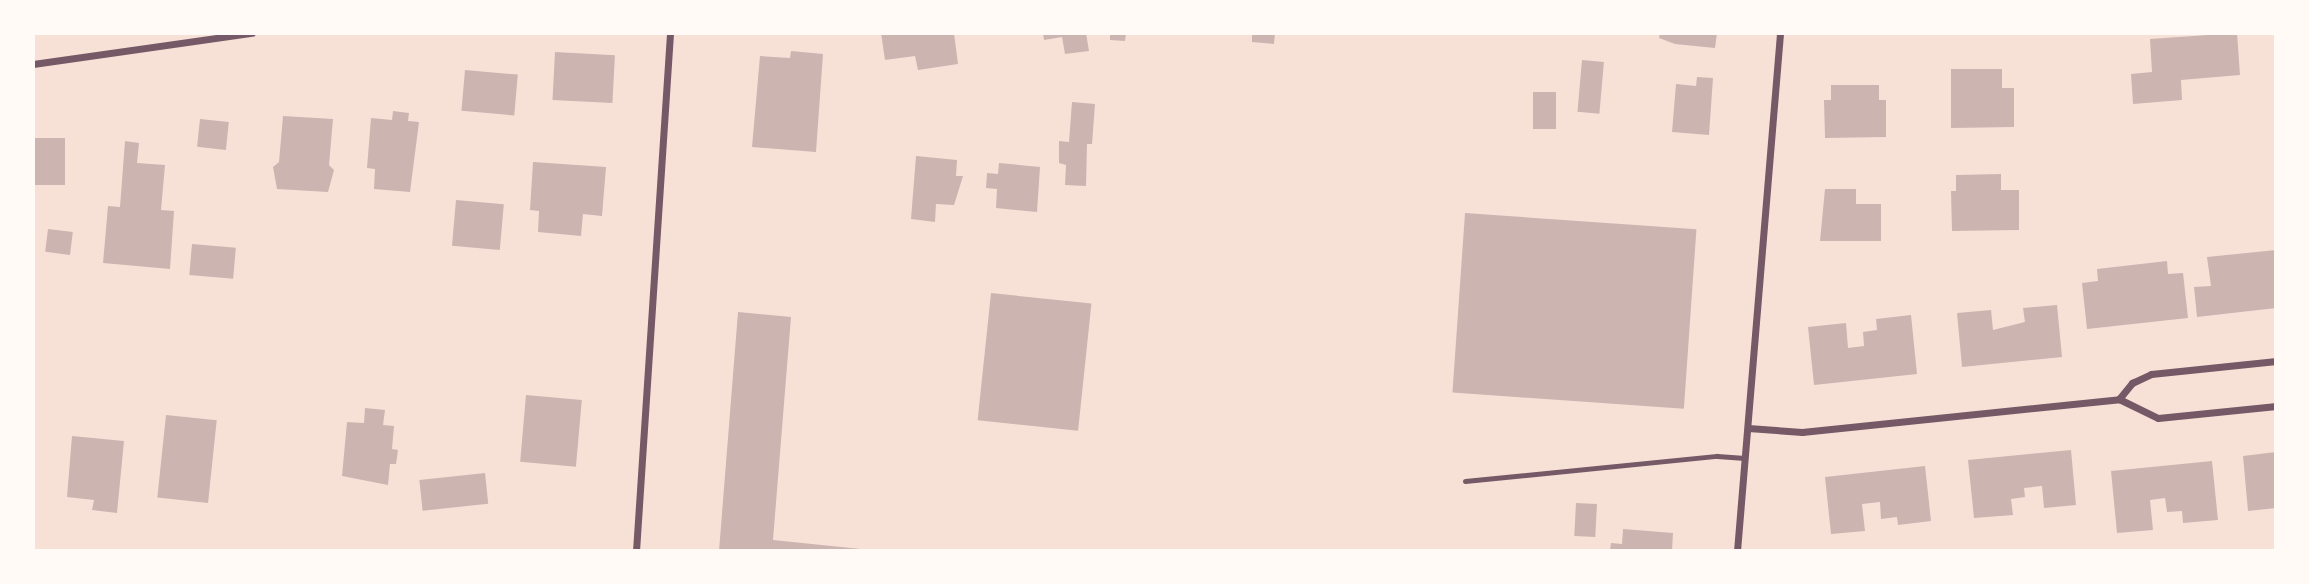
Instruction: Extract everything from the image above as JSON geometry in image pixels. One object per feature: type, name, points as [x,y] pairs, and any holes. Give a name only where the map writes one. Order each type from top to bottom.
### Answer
[{"type":"street","points":[[33,64],[253,33]]},
{"type":"street","points":[[636,551],[670,33]]},
{"type":"street","points":[[1737,551],[1780,33]]},
{"type":"street","points":[[2119,399],[2132,383],[2151,374],[2276,361]]},
{"type":"street","points":[[1748,428],[1802,432],[2119,399],[2158,418],[2276,406]]},
{"type":"lane","points":[[1465,481],[1717,456],[1745,458]]},
{"type":"building","points":[[881,33],[954,33],[958,64],[918,70],[915,56],[885,60]]},
{"type":"building","points":[[1043,33],[1086,33],[1089,51],[1065,54],[1062,37],[1044,40]]},
{"type":"building","points":[[1110,33],[1126,33],[1125,41],[1110,40]]},
{"type":"building","points":[[1252,33],[1275,33],[1274,44],[1252,42]]},
{"type":"building","points":[[1660,33],[1717,33],[1715,48],[1675,44],[1659,38]]},
{"type":"building","points":[[2237,33],[2240,75],[2181,80],[2182,100],[2133,104],[2131,74],[2152,72],[2150,39]]},
{"type":"building","points":[[791,51],[823,54],[816,152],[752,147],[760,56],[790,58]]},
{"type":"building","points":[[555,52],[615,55],[612,103],[552,100]]},
{"type":"building","points":[[1582,60],[1604,62],[1599,114],[1577,112]]},
{"type":"building","points":[[1951,69],[2002,69],[2002,88],[2014,88],[2014,127],[1951,128]]},
{"type":"building","points":[[465,70],[518,75],[514,115],[461,111]]},
{"type":"building","points":[[1697,77],[1713,78],[1709,135],[1672,132],[1676,84],[1696,86]]},
{"type":"building","points":[[1831,85],[1879,85],[1879,100],[1886,100],[1886,137],[1825,138],[1824,100],[1831,100]]},
{"type":"building","points":[[1533,92],[1556,92],[1556,129],[1533,129]]},
{"type":"building","points":[[1072,102],[1095,104],[1092,144],[1087,144],[1086,186],[1065,185],[1066,165],[1059,163],[1059,141],[1069,142]]},
{"type":"building","points":[[393,111],[409,113],[408,121],[419,122],[410,192],[374,189],[375,169],[367,168],[371,118],[392,120]]},
{"type":"building","points":[[283,116],[333,119],[329,165],[334,170],[328,192],[277,189],[273,167],[279,162]]},
{"type":"building","points":[[200,119],[229,122],[226,150],[197,147]]},
{"type":"building","points":[[33,138],[65,138],[65,185],[33,185]]},
{"type":"building","points":[[125,141],[139,143],[137,163],[165,165],[161,210],[174,211],[170,269],[103,263],[108,206],[120,207]]},
{"type":"building","points":[[916,156],[957,160],[956,176],[963,176],[954,205],[936,204],[935,222],[911,219]]},
{"type":"building","points":[[533,162],[606,167],[602,216],[583,214],[581,236],[538,232],[539,211],[530,210]]},
{"type":"building","points":[[999,163],[1040,167],[1037,212],[996,208],[997,189],[986,188],[987,173],[998,174]]},
{"type":"building","points":[[2001,174],[2001,190],[2019,190],[2019,230],[1952,231],[1951,191],[1956,191],[1956,175]]},
{"type":"building","points":[[1825,189],[1856,189],[1856,204],[1881,204],[1881,241],[1820,241]]},
{"type":"building","points":[[456,200],[504,204],[500,250],[452,246]]},
{"type":"building","points":[[1465,213],[1696,229],[1684,409],[1452,393]]},
{"type":"building","points":[[48,229],[73,232],[70,255],[45,252]]},
{"type":"building","points":[[192,244],[236,248],[233,279],[189,275]]},
{"type":"building","points":[[2276,250],[2276,308],[2197,317],[2194,287],[2211,286],[2207,257]]},
{"type":"building","points":[[2167,261],[2168,274],[2183,273],[2188,318],[2087,329],[2082,283],[2098,281],[2097,269]]},
{"type":"building","points":[[991,293],[1091,304],[1078,431],[978,420]]},
{"type":"building","points":[[2057,305],[2062,357],[1962,367],[1957,313],[1991,310],[1993,330],[2025,322],[2023,308]]},
{"type":"building","points":[[738,312],[791,317],[773,540],[880,551],[719,551]]},
{"type":"building","points":[[1911,315],[1917,374],[1814,385],[1808,327],[1846,323],[1848,348],[1864,346],[1863,332],[1877,330],[1876,319]]},
{"type":"building","points":[[526,395],[582,400],[576,467],[520,462]]},
{"type":"building","points":[[365,408],[385,410],[383,425],[394,426],[392,449],[398,450],[396,464],[390,464],[388,485],[342,476],[347,422],[364,423]]},
{"type":"building","points":[[166,415],[217,420],[208,503],[157,498]]},
{"type":"building","points":[[72,436],[124,441],[117,513],[92,510],[94,500],[67,497]]},
{"type":"building","points":[[2071,450],[2076,505],[2044,508],[2042,486],[2024,488],[2025,497],[2011,499],[2013,515],[1974,518],[1968,460]]},
{"type":"building","points":[[2276,452],[2276,508],[2248,511],[2243,456]]},
{"type":"building","points":[[2212,461],[2218,520],[2183,523],[2182,511],[2167,512],[2165,498],[2150,500],[2153,530],[2117,533],[2111,471]]},
{"type":"building","points":[[1925,466],[1931,521],[1898,525],[1897,517],[1881,519],[1880,502],[1862,504],[1865,531],[1831,534],[1825,477]]},
{"type":"building","points":[[485,473],[488,504],[423,511],[419,480]]},
{"type":"building","points":[[1576,503],[1597,504],[1595,537],[1574,536]]},
{"type":"building","points":[[1623,529],[1673,533],[1672,551],[1610,551],[1611,543],[1622,544]]}]
